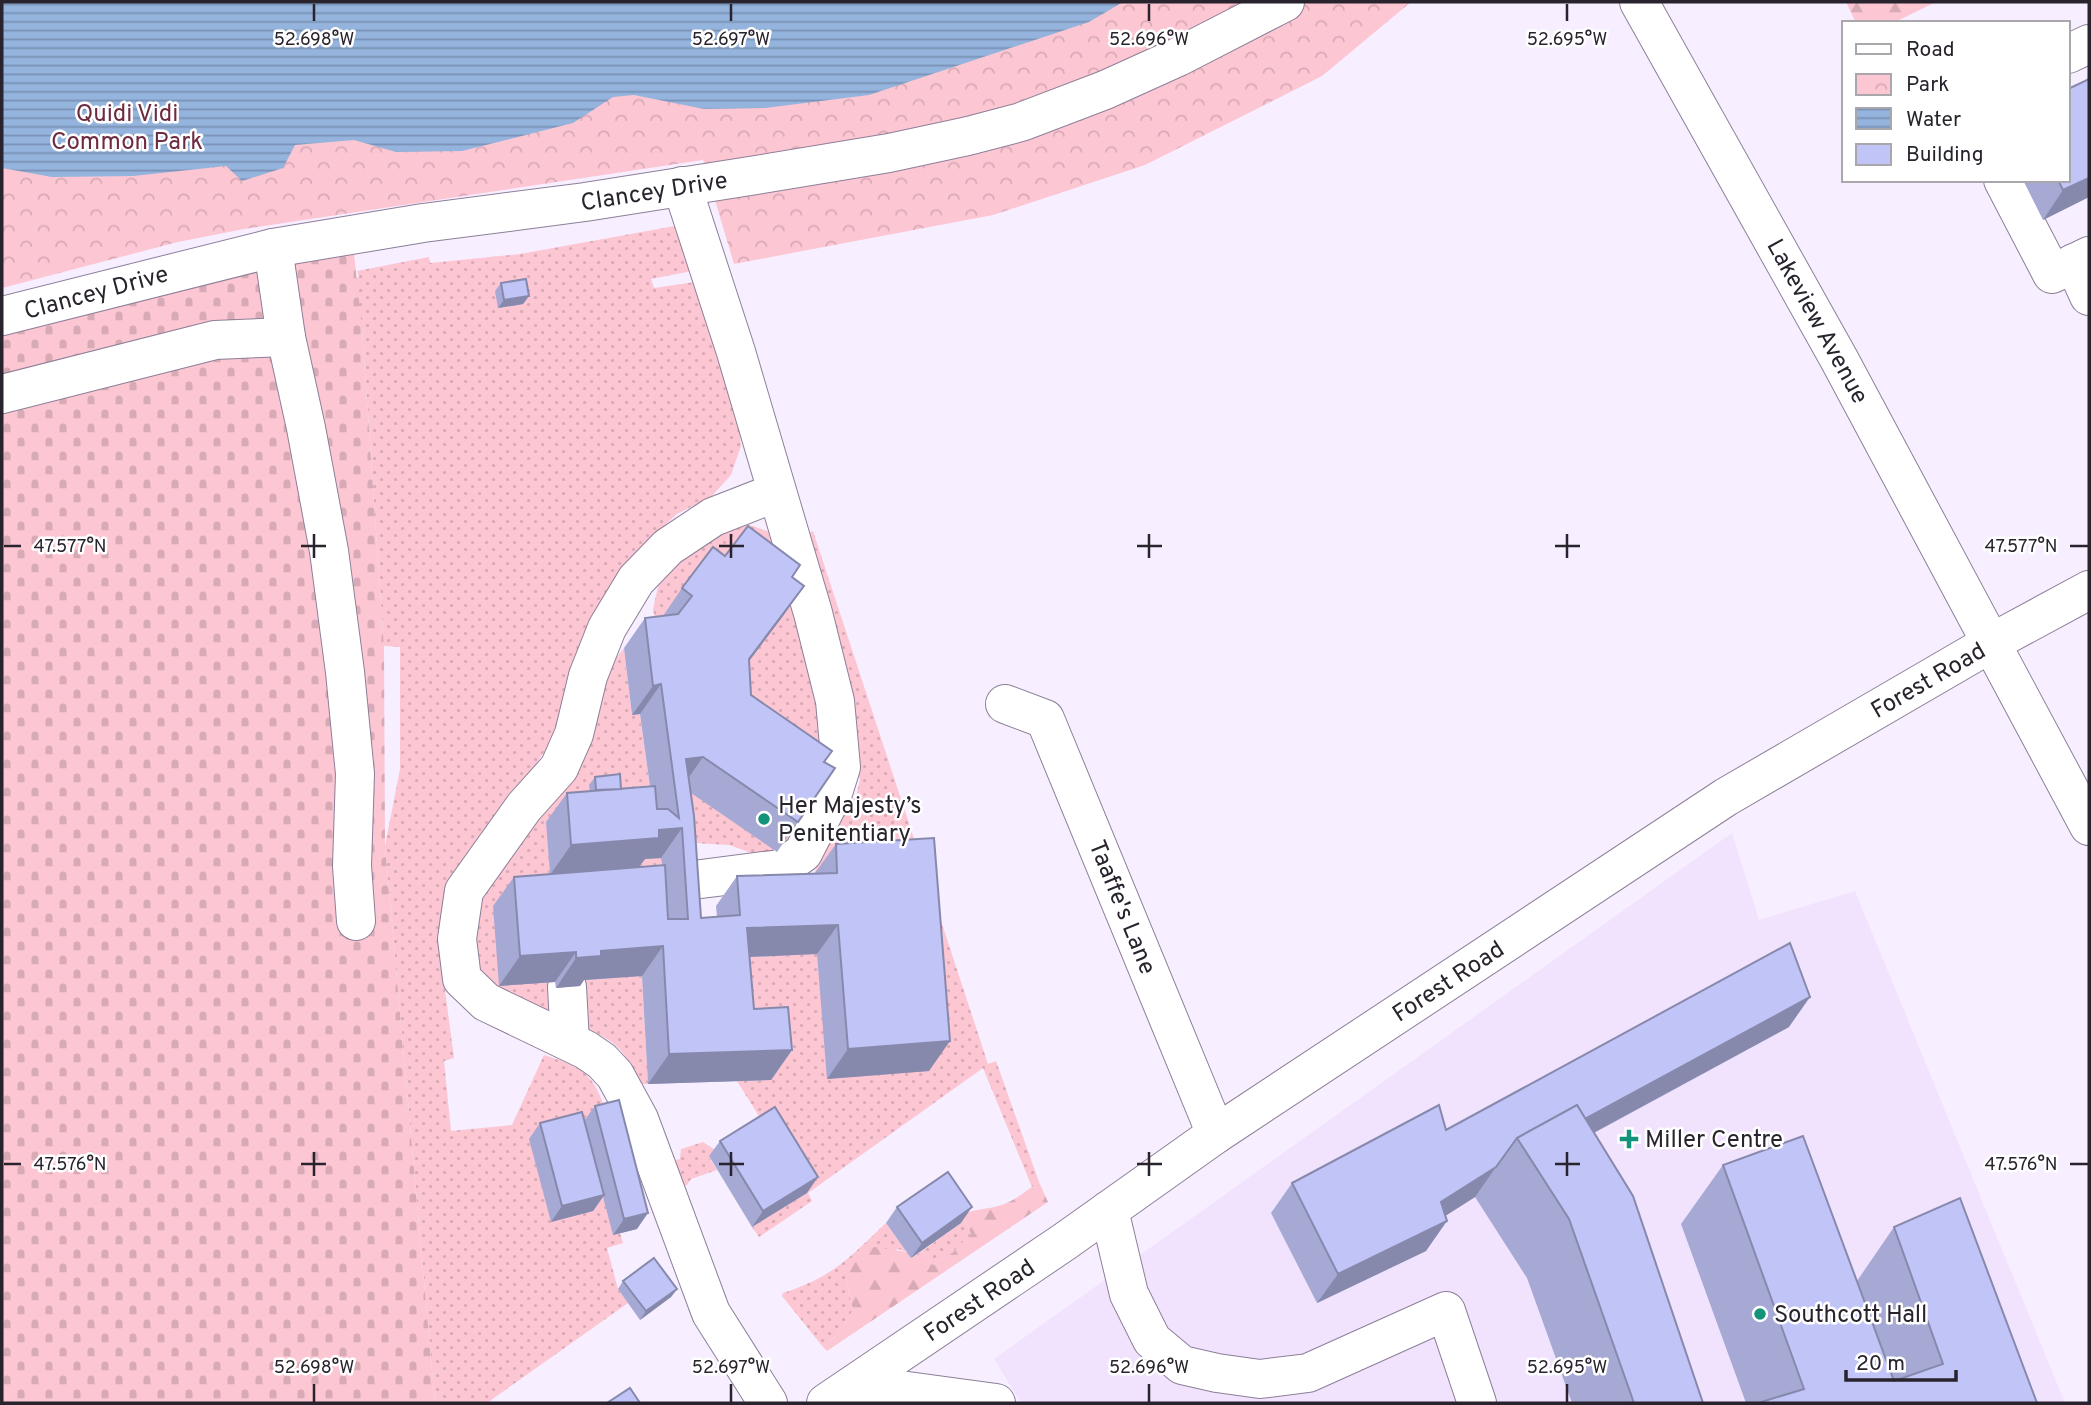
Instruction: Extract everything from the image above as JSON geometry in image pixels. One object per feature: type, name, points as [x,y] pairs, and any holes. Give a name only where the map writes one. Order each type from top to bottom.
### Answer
[{"type":"street","name":"Clancey Drive","points":[[2,316],[273,248],[411,224],[682,186],[889,153],[1021,122],[1105,90],[1178,57],[1285,2]]},
{"type":"street","name":"Lakeview Avenue","points":[[1639,2],[1826,335],[2089,826]]},
{"type":"street","points":[[2070,53],[2089,44]]},
{"type":"street","points":[[2004,182],[2052,274],[2084,272]]},
{"type":"street","points":[[682,186],[736,352],[813,613],[835,701],[841,767],[832,796],[803,853],[780,869],[701,879]]},
{"type":"street","points":[[273,248],[286,337],[329,551],[348,696],[355,774],[352,866],[356,921]]},
{"type":"street","points":[[2,394],[215,340],[286,337]]},
{"type":"street","points":[[768,1403],[711,1313],[639,1119],[615,1075],[602,1061],[570,1042],[486,1002],[462,979],[457,939],[464,891],[524,807],[559,768],[574,734],[588,676],[607,628],[636,580],[668,547],[713,517],[777,492]]},
{"type":"street","name":"Forest Road","points":[[845,1397],[1216,1134],[1726,797],[1991,643],[2089,590]]},
{"type":"street","name":"Taaffe's Lane","points":[[1005,704],[1045,719],[1216,1134]]},
{"type":"street","points":[[567,987],[570,1042]]},
{"type":"street","points":[[1109,1210],[1129,1294],[1152,1340],[1182,1365],[1260,1379],[1308,1373],[1446,1311],[1477,1403]]},
{"type":"street","points":[[845,1397],[996,1403]]},
{"type":"shaded area","name":"Miller Centre","points":[[1732,833],[1759,920],[1855,891],[2065,1403],[1021,1403],[994,1359]]},
{"type":"green space","name":"Quidi Vidi Common Park","points":[[2,2],[1411,2],[1322,76],[1145,165],[993,215],[734,264],[703,160],[244,229],[178,242],[2,288]]},
{"type":"green space","points":[[1846,2],[1936,2],[1897,21],[1855,21]]},
{"type":"green space","points":[[686,224],[697,270],[651,279],[654,288],[695,282],[738,414],[741,446],[731,475],[711,497],[677,514],[642,546],[612,583],[556,735],[509,803],[444,983],[454,1058],[444,1061],[451,1131],[512,1125],[544,1055],[579,1069],[598,1091],[608,1116],[584,1122],[613,1234],[620,1233],[623,1243],[607,1248],[618,1289],[628,1303],[487,1403],[435,1403],[385,846],[400,769],[400,647],[384,646],[362,329],[331,284],[359,277],[357,271],[429,257],[430,263],[520,254]]},
{"type":"green space","points":[[352,234],[362,329],[384,646],[385,846],[435,1403],[2,1403],[2,316]]},
{"type":"green space","points":[[750,525],[770,532],[832,752],[784,850],[760,856],[729,845],[694,843],[653,609],[660,578],[719,529]]},
{"type":"green space","points":[[813,531],[988,1064],[996,1061],[1039,1182],[1032,1187],[983,1068],[808,1193],[812,1201],[759,1237],[752,1227],[807,1193],[737,1081],[771,1080],[726,958],[817,954],[815,874],[818,857],[843,806],[856,797],[860,779],[851,765],[808,533]]},
{"type":"green space","points":[[624,648],[632,715],[640,714],[658,848],[547,822],[550,874],[638,859],[661,858],[667,948],[555,982],[559,1016],[499,990],[481,972],[472,943],[477,892],[609,667]]},
{"type":"green space","points":[[642,976],[648,1084],[641,1084],[620,1049],[585,1028],[580,980]]},
{"type":"green space","points":[[703,1142],[717,1151],[709,1157],[717,1170],[691,1179],[687,1185],[677,1188],[671,1161],[680,1159],[681,1149]]},
{"type":"green space","points":[[1039,1182],[1048,1202],[827,1351],[823,1347],[838,1334],[853,1310],[846,1278],[854,1255],[874,1247],[907,1252],[911,1258],[922,1251],[933,1265],[952,1253],[971,1234],[963,1215],[1004,1204]]},
{"type":"green space","points":[[963,1215],[971,1234],[952,1253],[933,1265],[922,1251],[961,1223]]},
{"type":"green space","points":[[886,1223],[907,1252],[898,1249],[846,1278],[853,1310],[838,1334],[823,1347],[782,1296],[783,1293],[815,1280],[840,1265]]},
{"type":"water","points":[[2,2],[1123,2],[1089,22],[869,95],[765,108],[704,109],[634,95],[613,97],[573,123],[462,151],[396,152],[354,140],[295,145],[283,168],[242,181],[226,166],[133,176],[52,177],[2,168]]},
{"type":"building","points":[[2089,79],[2089,178],[2063,190],[2059,182],[2070,182],[2070,88]]},
{"type":"building","points":[[526,279],[529,296],[504,300],[501,283]]},
{"type":"building","name":"Her Majesty’s Penitentiary","points":[[748,526],[800,565],[792,577],[804,586],[749,659],[751,695],[832,751],[824,762],[835,768],[798,822],[703,757],[686,759],[694,816],[701,918],[740,915],[737,876],[837,873],[836,844],[934,838],[950,1041],[848,1049],[838,925],[747,928],[754,1009],[788,1007],[792,1050],[669,1054],[663,946],[601,951],[601,956],[576,958],[576,952],[520,956],[514,877],[665,865],[668,919],[688,919],[682,828],[659,830],[659,838],[571,845],[567,793],[655,786],[657,809],[668,809],[679,818],[661,684],[653,686],[645,618],[678,614],[692,596],[682,588],[713,547],[725,556]]},
{"type":"building","points":[[620,774],[621,789],[596,790],[595,777]]},
{"type":"building","points":[[1790,943],[1810,997],[1585,1119],[1577,1105],[1517,1138],[1496,1167],[1441,1202],[1447,1221],[1338,1274],[1292,1183],[1439,1105],[1446,1130]]},
{"type":"building","points":[[619,1100],[648,1213],[624,1219],[595,1106]]},
{"type":"building","points":[[1577,1105],[1633,1196],[1703,1403],[1634,1403],[1569,1219],[1517,1138]]},
{"type":"building","points":[[775,1107],[818,1177],[763,1211],[720,1141]]},
{"type":"building","points":[[582,1112],[604,1195],[562,1206],[540,1123]]},
{"type":"building","points":[[1803,1136],[1894,1381],[1943,1364],[1894,1227],[1960,1198],[2037,1403],[1758,1403],[1804,1389],[1723,1165]]},
{"type":"building","points":[[948,1172],[972,1207],[922,1243],[897,1207]]},
{"type":"building","points":[[654,1258],[677,1289],[646,1311],[623,1281]]},
{"type":"building","points":[[630,1388],[640,1403],[607,1403]]},
{"type":"place","name":"Her Majesty’s Penitentiary","points":[[764,819]]},
{"type":"place","name":"Miller Centre","points":[[1629,1139]]},
{"type":"place","name":"Southcott Hall","points":[[1760,1314]]}]
